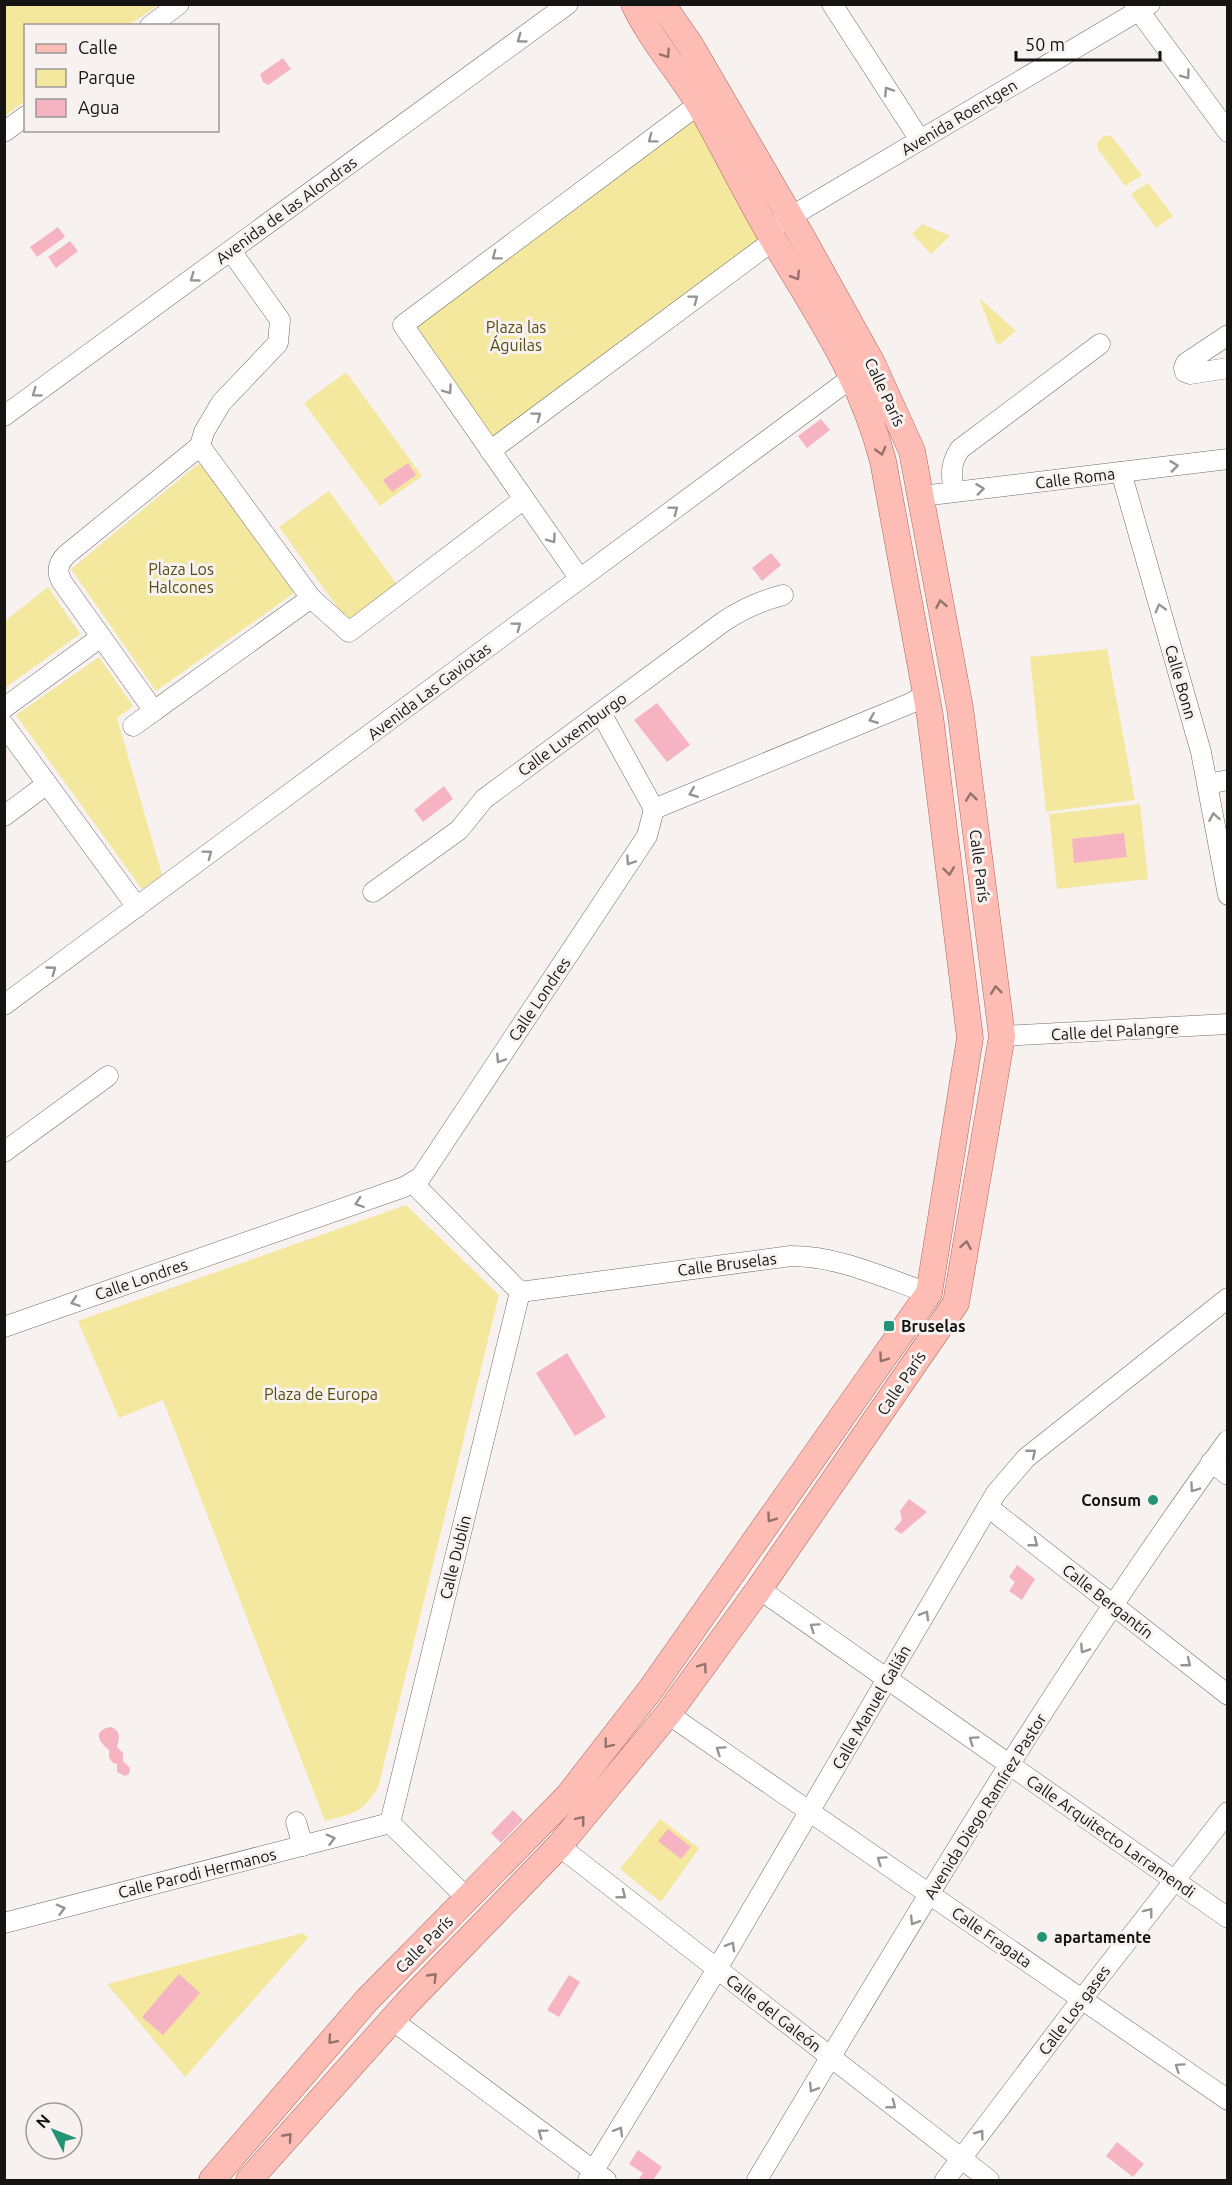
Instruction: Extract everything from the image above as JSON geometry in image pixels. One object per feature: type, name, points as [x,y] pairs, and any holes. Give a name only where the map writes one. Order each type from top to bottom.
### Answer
[{"type":"main road","name":"Calle París","points":[[249,2181],[392,2020],[560,1846],[668,1715],[759,1589],[956,1303],[1002,1036],[955,686],[912,451],[863,370],[790,217],[708,97],[634,4]]},
{"type":"main road","name":"Calle París","points":[[212,2181],[368,2001],[568,1796],[644,1698],[929,1293],[970,1038],[891,500],[863,370],[819,314],[771,235],[708,97],[691,46],[662,4]]},
{"type":"main road","points":[[891,500],[922,496]]},
{"type":"main road","points":[[921,699],[955,686]]},
{"type":"main road","points":[[970,1038],[1002,1036]]},
{"type":"main road","points":[[929,1293],[956,1303]]},
{"type":"main road","points":[[644,1698],[668,1715]]},
{"type":"main road","points":[[368,2001],[392,2020]]},
{"type":"street","points":[[153,24],[178,4]]},
{"type":"street","name":"Avenida de las Alondras","points":[[4,416],[568,4]]},
{"type":"street","points":[[832,4],[920,140]]},
{"type":"street","points":[[1141,7],[1227,132]]},
{"type":"street","name":"Avenida Roentgen","points":[[771,235],[790,217],[1141,7]]},
{"type":"street","points":[[580,579],[403,325],[708,97]]},
{"type":"street","points":[[4,132],[24,117]]},
{"type":"street","points":[[490,451],[771,235]]},
{"type":"street","points":[[154,711],[59,576],[59,564],[62,559],[200,446],[204,432],[221,403],[278,343],[280,320],[231,250]]},
{"type":"street","points":[[1227,335],[1186,363],[1184,368],[1185,372],[1190,374],[1227,368]]},
{"type":"street","points":[[954,492],[951,471],[954,457],[960,449],[1100,344]]},
{"type":"street","name":"Avenida Las Gaviotas","points":[[4,1005],[863,370]]},
{"type":"street","points":[[200,446],[311,597],[349,632],[524,499]]},
{"type":"street","name":"Calle Roma","points":[[922,496],[1227,459]]},
{"type":"street","name":"Calle Bonn","points":[[1121,472],[1201,752],[1227,895]]},
{"type":"street","name":"Calle Luxemburgo","points":[[373,892],[459,830],[484,799],[741,610],[762,601],[783,596]]},
{"type":"street","points":[[133,726],[311,597]]},
{"type":"street","points":[[4,708],[101,637]]},
{"type":"street","points":[[601,713],[654,809],[921,699]]},
{"type":"street","points":[[4,725],[137,907]]},
{"type":"street","points":[[1208,784],[1227,780]]},
{"type":"street","points":[[4,816],[47,784]]},
{"type":"street","name":"Calle Londres","points":[[4,1327],[413,1183],[427,1171],[647,836],[654,809]]},
{"type":"street","name":"Calle del Palangre","points":[[1002,1036],[1227,1024]]},
{"type":"street","points":[[4,1152],[108,1076]]},
{"type":"street","points":[[413,1183],[520,1292]]},
{"type":"street","name":"Calle Bruselas","points":[[520,1292],[791,1256],[806,1256],[837,1261],[929,1293]]},
{"type":"street","name":"Calle Dublin","points":[[390,1823],[520,1292]]},
{"type":"street","name":"Calle Manuel Galián","points":[[596,2177],[1005,1481],[1026,1458],[1227,1298]]},
{"type":"street","name":"Avenida Diego Ramírez Pastor","points":[[757,2181],[1009,1765],[1112,1604],[1227,1440]]},
{"type":"street","points":[[1211,1462],[1227,1475]]},
{"type":"street","name":"Calle Bergantín","points":[[988,1507],[1227,1695]]},
{"type":"street","name":"Calle Arquitecto Larramendi","points":[[759,1589],[1175,1879],[1227,1918]]},
{"type":"street","name":"Calle Fragata","points":[[668,1715],[1227,2100]]},
{"type":"street","name":"Calle Los gases","points":[[945,2181],[1227,1812]]},
{"type":"street","points":[[296,1822],[303,1846]]},
{"type":"street","points":[[390,1823],[468,1899]]},
{"type":"street","name":"Calle Parodi Hermanos","points":[[4,1923],[390,1823]]},
{"type":"street","name":"Calle del Galeón","points":[[560,1846],[989,2181]]},
{"type":"street","points":[[392,2020],[596,2177]]},
{"type":"green space","points":[[5,4],[158,5],[130,24],[24,24],[24,102],[5,116]]},
{"type":"green space","name":"Plaza las Águilas","points":[[694,121],[761,238],[498,438],[492,437],[417,326]]},
{"type":"green space","points":[[1104,135],[1112,137],[1142,175],[1125,186],[1097,148],[1098,142]]},
{"type":"green space","points":[[1148,183],[1173,216],[1156,228],[1131,194]]},
{"type":"green space","points":[[922,224],[950,236],[931,254],[912,234]]},
{"type":"green space","points":[[979,298],[1016,331],[1000,344],[996,343]]},
{"type":"green space","points":[[346,372],[422,476],[380,506],[304,403]]},
{"type":"green space","name":"Plaza Los Halcones","points":[[198,464],[202,466],[294,593],[156,691],[71,569]]},
{"type":"green space","points":[[329,491],[398,586],[349,623],[279,527]]},
{"type":"green space","points":[[48,587],[80,634],[5,688],[5,621]]},
{"type":"green space","points":[[1107,649],[1135,800],[1046,812],[1030,657]]},
{"type":"green space","points":[[99,657],[133,706],[117,718],[162,875],[142,889],[16,715]]},
{"type":"green space","points":[[1140,804],[1148,879],[1057,889],[1049,814]]},
{"type":"green space","name":"Plaza de Europa","points":[[406,1205],[499,1295],[378,1788],[361,1808],[325,1821],[163,1400],[119,1418],[78,1321]]},
{"type":"green space","points":[[660,1819],[699,1848],[661,1902],[620,1869]]},
{"type":"green space","points":[[303,1933],[308,1938],[185,2077],[107,1984]]},
{"type":"water","points":[[283,58],[291,69],[268,85],[263,82],[260,74]]},
{"type":"water","points":[[58,227],[65,237],[37,257],[30,247]]},
{"type":"water","points":[[70,241],[78,251],[56,268],[48,257]]},
{"type":"water","points":[[821,419],[830,430],[807,448],[798,436]]},
{"type":"water","points":[[408,463],[416,475],[392,492],[383,480]]},
{"type":"water","points":[[771,553],[781,565],[762,581],[752,568]]},
{"type":"water","points":[[657,703],[690,745],[667,762],[634,720]]},
{"type":"water","points":[[444,786],[453,799],[423,822],[414,810]]},
{"type":"water","points":[[1124,833],[1127,857],[1074,863],[1072,839]]},
{"type":"water","points":[[567,1353],[606,1417],[575,1436],[536,1373]]},
{"type":"water","points":[[909,1499],[927,1512],[901,1534],[894,1529],[902,1520],[900,1511]]},
{"type":"water","points":[[1017,1565],[1035,1579],[1022,1600],[1009,1591],[1015,1582],[1009,1577]]},
{"type":"water","points":[[110,1727],[118,1732],[117,1747],[123,1753],[123,1761],[130,1768],[129,1774],[125,1776],[117,1772],[117,1764],[109,1758],[109,1750],[102,1744],[99,1737],[101,1731]]},
{"type":"water","points":[[513,1810],[523,1820],[501,1843],[491,1833]]},
{"type":"water","points":[[668,1829],[691,1847],[681,1859],[658,1841]]},
{"type":"water","points":[[179,1974],[200,1993],[163,2035],[142,2017]]},
{"type":"water","points":[[569,1975],[580,1982],[559,2017],[547,2010]]},
{"type":"water","points":[[1117,2142],[1144,2164],[1133,2177],[1106,2156]]},
{"type":"water","points":[[638,2150],[662,2167],[653,2180],[638,2180],[643,2173],[629,2164]]},
{"type":"place","name":"Bruselas","points":[[889,1326]]},
{"type":"place","name":"Consum","points":[[1153,1500]]},
{"type":"place","name":"apartamente","points":[[1042,1937]]}]
